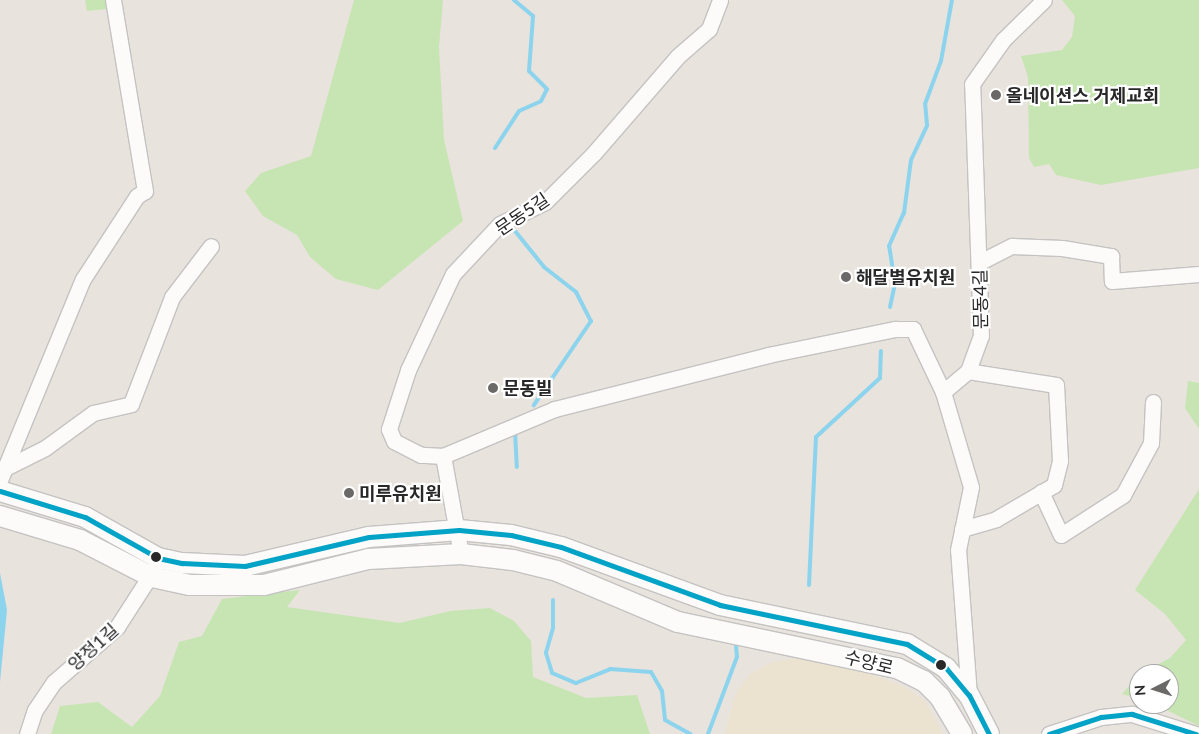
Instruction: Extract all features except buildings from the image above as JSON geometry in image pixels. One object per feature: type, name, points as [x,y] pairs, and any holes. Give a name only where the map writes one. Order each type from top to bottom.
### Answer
[{"type":"street","points":[[0,480],[83,279],[145,188],[113,0]]},
{"type":"street","name":"문동5길","points":[[444,456],[414,451],[394,441],[389,429],[408,370],[454,274],[500,224],[545,202],[594,153],[678,56],[709,29],[720,0]]},
{"type":"street","name":"문동4길","points":[[944,392],[968,370],[981,336],[980,262],[972,84],[1003,40],[1044,0]]},
{"type":"street","points":[[7,466],[44,448],[93,413],[131,404],[167,305],[210,246]]},
{"type":"street","points":[[980,262],[1012,246],[1062,248],[1111,256],[1112,281],[1199,274]]},
{"type":"street","points":[[461,554],[459,530],[444,456],[554,409],[768,355],[895,330],[913,329],[944,392],[971,487],[958,550],[969,695]]},
{"type":"street","points":[[962,529],[996,519],[1054,485],[1060,461],[1056,385],[968,370]]},
{"type":"street","points":[[1041,492],[1061,535],[1123,495],[1151,443],[1153,402]]},
{"type":"street","name":"수양로","points":[[0,491],[85,517],[155,568],[189,585],[239,587],[368,559],[461,554],[557,571],[678,622],[897,668],[924,681],[940,697],[962,734]]},
{"type":"street","points":[[0,516],[80,540],[155,568]]},
{"type":"street","name":"수양로","points":[[155,568],[245,566],[369,536],[459,530],[510,535],[561,547],[712,602],[907,644],[946,668],[969,695],[988,734]]},
{"type":"street","name":"양정1길","points":[[27,734],[35,710],[54,682],[117,627],[155,568]]},
{"type":"street","points":[[1049,734],[1101,717],[1132,714],[1196,734]]},
{"type":"shaded area","points":[[797,658],[863,671],[902,686],[924,700],[943,734],[725,734],[735,695],[749,675],[770,663]]},
{"type":"green space","points":[[85,0],[105,0],[106,9],[87,11]]},
{"type":"green space","points":[[354,0],[443,0],[439,47],[444,140],[463,221],[378,290],[336,279],[310,257],[297,235],[263,216],[245,191],[261,173],[311,156]]},
{"type":"green space","points":[[1062,0],[1199,0],[1199,168],[1101,185],[1056,175],[1049,164],[1034,167],[1029,158],[1028,77],[1021,56],[1062,50],[1072,37],[1075,16]]},
{"type":"green space","points":[[1188,381],[1199,383],[1199,429],[1185,408]]},
{"type":"green space","points":[[1199,489],[1199,726],[1174,714],[1179,714],[1179,664],[1159,664],[1170,658],[1186,640],[1165,614],[1135,590]]},
{"type":"green space","points":[[300,590],[287,607],[400,623],[450,611],[490,608],[514,621],[531,641],[533,677],[586,698],[637,695],[650,734],[51,734],[60,706],[98,702],[132,727],[160,696],[179,642],[202,636],[222,599]]},
{"type":"green space","points":[[1129,686],[1129,696],[1122,694]]},
{"type":"water","points":[[0,573],[7,610],[0,682]]},
{"type":"waterway","points":[[495,148],[519,111],[541,101],[547,89],[529,71],[533,16],[514,0]]},
{"type":"waterway","points":[[890,307],[895,283],[889,246],[904,213],[911,160],[927,125],[925,104],[941,61],[952,0]]},
{"type":"waterway","points":[[515,231],[544,267],[576,292],[591,321],[534,405]]},
{"type":"waterway","points":[[809,585],[816,437],[880,378],[881,351]]},
{"type":"waterway","points":[[515,432],[517,467]]},
{"type":"waterway","points":[[553,600],[553,628],[546,653],[552,673],[576,683],[610,669],[651,672],[662,691],[665,720],[690,734]]},
{"type":"waterway","points":[[708,734],[737,657],[736,645]]},
{"type":"transit line","points":[[0,491],[85,517],[158,558],[182,563],[245,566],[369,537],[459,530],[511,535],[561,547],[720,605],[907,644],[946,668],[969,695],[989,734]]},
{"type":"transit line","points":[[1049,734],[1101,717],[1132,714],[1196,734]]},
{"type":"place","name":"올네이션스 거제교회","points":[[996,95]]},
{"type":"place","name":"해달별유치원","points":[[846,277]]},
{"type":"place","name":"문동빌","points":[[493,388]]},
{"type":"place","name":"미루유치원","points":[[349,493]]}]
